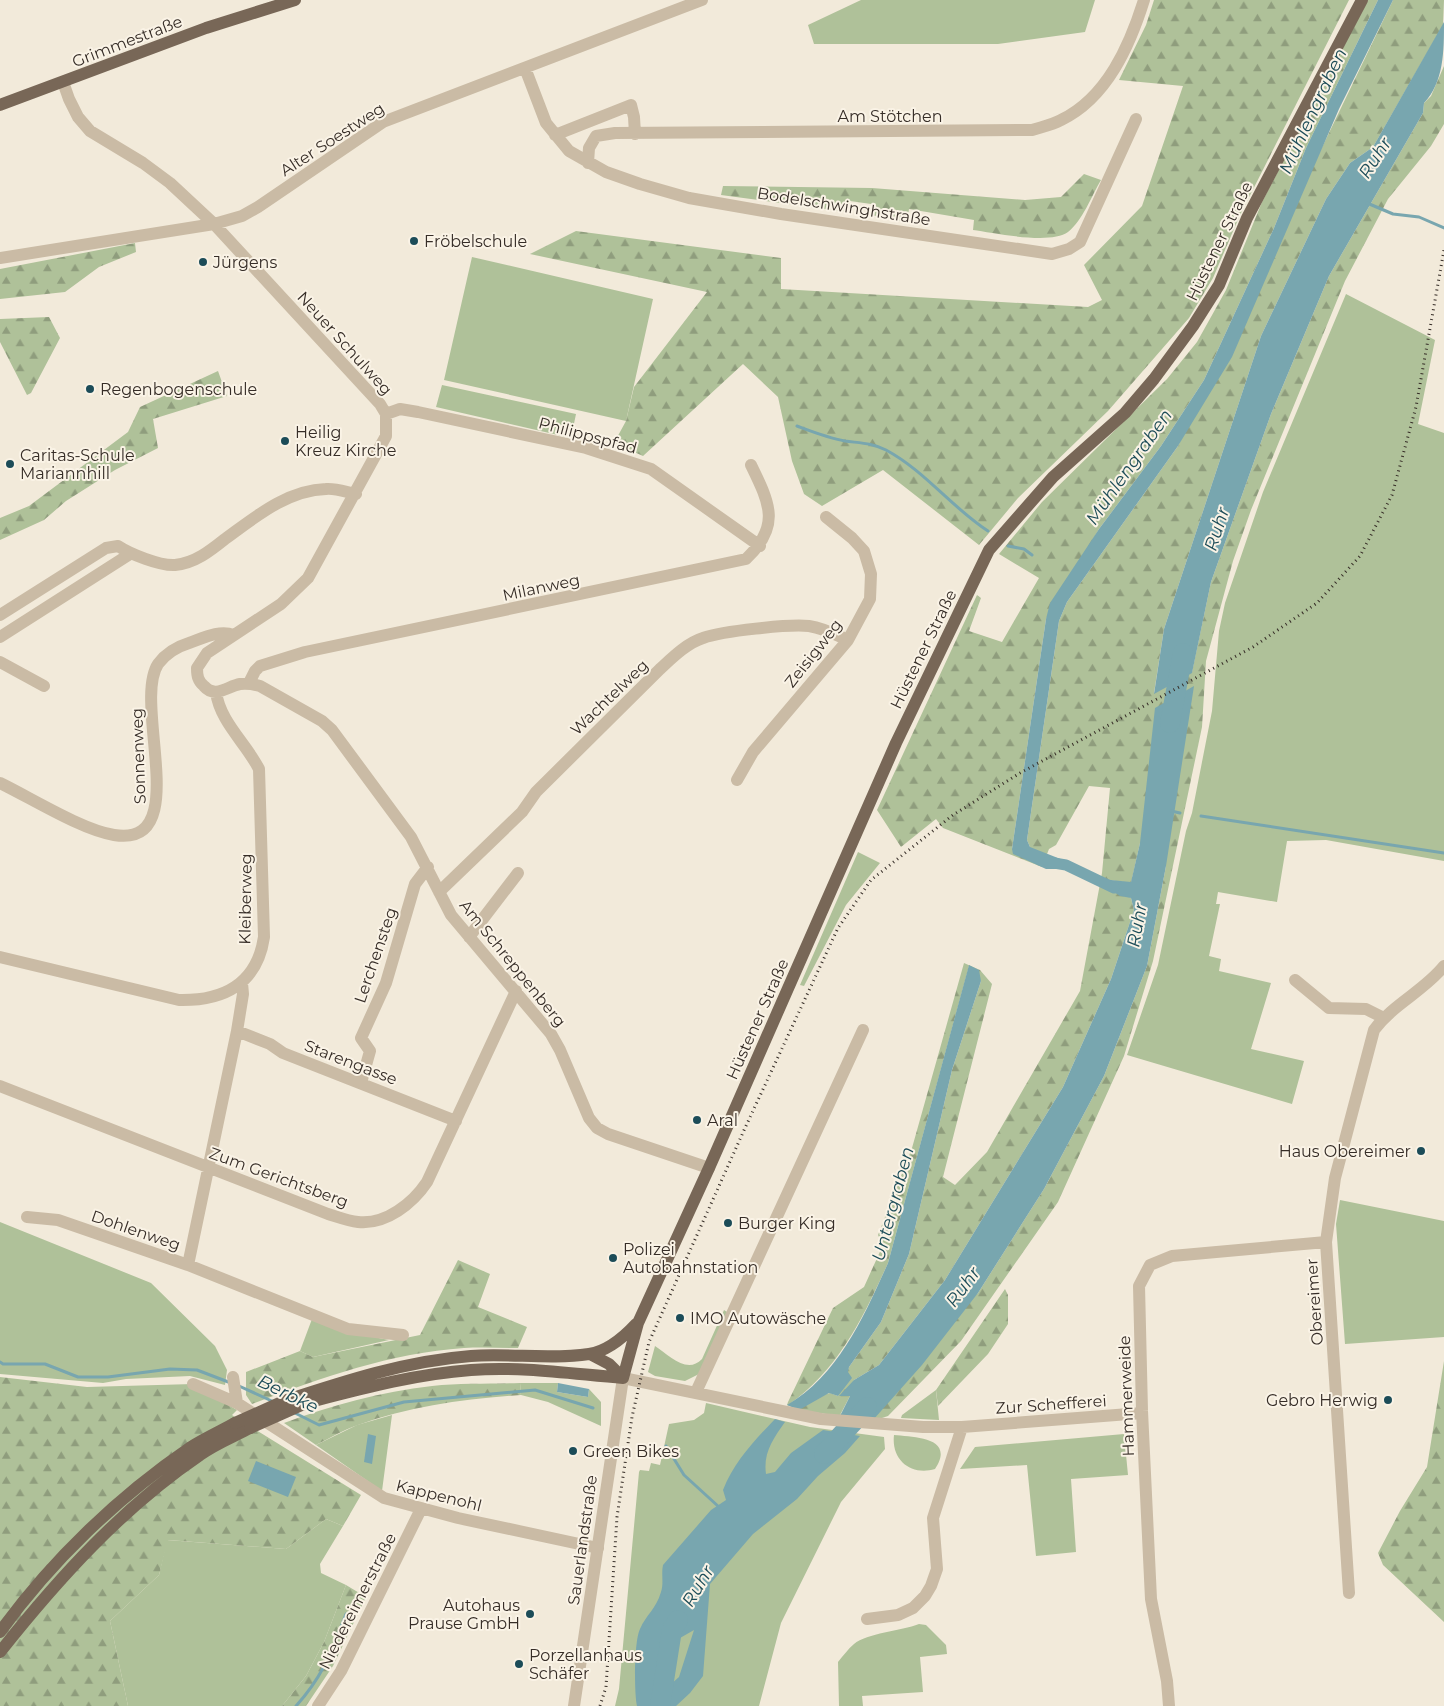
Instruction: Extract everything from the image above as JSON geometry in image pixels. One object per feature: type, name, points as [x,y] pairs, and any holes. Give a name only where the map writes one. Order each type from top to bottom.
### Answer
[{"type":"main road","name":"Grimmestraße","points":[[0,105],[206,28],[294,0]]},
{"type":"main road","name":"Hüstener Straße","points":[[623,1378],[638,1323],[709,1168],[896,743],[989,550],[1053,477],[1124,413],[1154,379],[1193,326],[1219,285],[1247,218],[1362,0]]},
{"type":"main road","points":[[0,1632],[19,1606],[116,1504],[192,1446],[235,1423],[284,1401],[360,1376],[406,1366],[471,1356],[590,1354],[615,1343],[638,1323]]},
{"type":"main road","points":[[590,1354],[609,1364],[623,1378]]},
{"type":"main road","points":[[0,1652],[46,1594],[118,1521],[200,1454],[250,1428],[306,1403],[363,1388],[472,1370],[544,1371],[623,1378]]},
{"type":"street","name":"Alter Soestweg","points":[[0,258],[214,224],[235,218],[258,208],[383,122],[702,0]]},
{"type":"street","name":"Am Stötchen","points":[[588,163],[589,148],[596,136],[1032,130],[1061,121],[1090,100],[1108,78],[1124,51],[1136,26],[1144,0]]},
{"type":"street","name":"Bodelschwinghstraße","points":[[525,68],[546,123],[555,135],[569,151],[606,172],[689,198],[1052,254],[1069,249],[1080,242],[1136,119]]},
{"type":"street","name":"Neuer Schulweg","points":[[63,82],[68,99],[78,117],[90,131],[142,163],[170,183],[214,224],[380,404],[386,414],[386,436],[356,494],[308,578],[281,604],[206,653],[197,668],[199,682],[207,690],[216,692]]},
{"type":"street","points":[[555,135],[631,105],[635,134]]},
{"type":"street","name":"Philippspfad","points":[[386,414],[400,409],[418,412],[586,448],[651,470],[760,546]]},
{"type":"street","points":[[751,465],[767,498],[769,528],[760,546]]},
{"type":"street","points":[[0,615],[106,548],[118,546],[130,554],[173,565],[187,563],[202,556],[267,509],[280,502],[308,491],[327,488],[356,494]]},
{"type":"street","name":"Zeisigweg","points":[[737,780],[753,752],[848,640],[870,598],[871,574],[864,551],[852,538],[826,517]]},
{"type":"street","name":"Milanweg","points":[[249,683],[260,666],[305,652],[746,560],[760,546]]},
{"type":"street","points":[[0,637],[130,554]]},
{"type":"street","name":"Wachtelweg","points":[[439,892],[522,812],[536,792],[660,669],[672,658],[701,638],[723,633],[807,626],[828,630],[848,640]]},
{"type":"street","name":"Sonnenweg","points":[[0,783],[91,828],[113,835],[128,836],[139,833],[150,824],[158,800],[152,725],[153,682],[157,666],[177,647],[217,634],[228,633],[233,635]]},
{"type":"street","points":[[0,662],[44,686]]},
{"type":"street","points":[[216,692],[238,684],[249,683]]},
{"type":"street","name":"Am Schreppenberg","points":[[249,683],[260,686],[322,721],[332,730],[411,837],[451,915],[551,1034],[568,1068],[581,1103],[593,1124],[608,1134],[709,1168]]},
{"type":"street","name":"Kleiberweg","points":[[0,957],[179,1000],[211,998],[242,983],[259,957],[264,937],[260,769],[250,751],[221,713],[216,692]]},
{"type":"street","name":"Lerchensteg","points":[[361,1083],[370,1051],[361,1038],[386,983],[415,884],[428,867]]},
{"type":"street","points":[[469,937],[518,873]]},
{"type":"street","name":"Obereimer","points":[[1349,1593],[1326,1242],[1335,1178],[1374,1030],[1384,1018],[1418,991],[1444,966]]},
{"type":"street","points":[[1295,980],[1329,1008],[1366,1009],[1384,1018]]},
{"type":"street","name":"Dohlenweg","points":[[27,1216],[58,1220],[188,1265],[237,1030],[243,994],[242,983]]},
{"type":"street","name":"Zum Gerichtsberg","points":[[0,1086],[328,1214],[359,1222],[377,1221],[398,1211],[420,1192],[456,1121],[516,991]]},
{"type":"street","name":"Starengasse","points":[[237,1030],[270,1044],[283,1052],[456,1121]]},
{"type":"street","points":[[623,1378],[696,1392],[863,1030]]},
{"type":"street","name":"Hammerweide","points":[[1169,1706],[1167,1681],[1151,1599],[1138,1286],[1150,1265],[1172,1256],[1326,1242]]},
{"type":"street","points":[[188,1265],[348,1329],[403,1335]]},
{"type":"street","points":[[233,1377],[237,1397]]},
{"type":"street","name":"Sauerlandstraße","points":[[574,1706],[623,1378]]},
{"type":"street","name":"Kappenohl","points":[[192,1384],[237,1397],[384,1498],[421,1509],[598,1548]]},
{"type":"street","name":"Zur Schefferei","points":[[696,1392],[821,1419],[923,1427],[962,1427],[1142,1413]]},
{"type":"street","points":[[867,1619],[898,1615],[913,1608],[925,1596],[931,1586],[937,1569],[933,1518],[962,1427]]},
{"type":"street","name":"Niedereimerstraße","points":[[318,1706],[341,1671],[421,1509]]},
{"type":"green space","points":[[861,0],[1095,0],[1085,32],[998,44],[814,44],[808,25]]},
{"type":"green space","points":[[1154,0],[1349,0],[1240,215],[1213,278],[1189,318],[1108,411],[1018,498],[979,545],[883,470],[822,506],[804,494],[792,461],[778,397],[743,364],[643,456],[614,443],[626,421],[634,387],[707,292],[530,254],[576,231],[781,258],[781,289],[1088,307],[1102,300],[1084,265],[1142,206],[1183,86],[1119,80],[1146,25]]},
{"type":"green space","points":[[1368,0],[1378,0],[1306,148],[1274,228],[1204,380],[1161,446],[1099,529],[1046,619],[1012,849],[1030,847],[1027,840],[1059,621],[1067,602],[1178,446],[1393,0],[1444,0],[1443,25],[1373,147],[1350,163],[1326,199],[1261,336],[1164,629],[1154,693],[1192,672],[1211,582],[1271,414],[1329,276],[1423,113],[1424,103],[1431,96],[1444,66],[1444,124],[1431,146],[1388,199],[1345,281],[1251,510],[1233,561],[1206,661],[1202,727],[1153,961],[1124,1056],[1058,1202],[961,1341],[888,1416],[873,1421],[799,1410],[787,1405],[788,1402],[833,1308],[864,1287],[883,1245],[878,1235],[912,1148],[964,963],[980,970],[992,984],[943,1177],[955,1185],[987,1152],[1080,991],[1102,873],[1110,788],[1089,786],[1056,845],[1049,849],[1042,867],[943,828],[936,819],[901,847],[877,810],[977,595],[981,598],[969,631],[1002,642],[1039,578],[999,554],[1042,502],[1167,379],[1197,342],[1226,290],[1262,202]],"holes":[[[1140,843],[1166,866],[1147,966],[1104,1076],[1044,1189],[978,1293],[840,1415],[850,1396],[854,1380],[879,1365],[945,1280],[1063,1087],[1111,979],[1134,910],[1131,898],[1101,879],[1131,883]],[[969,966],[981,981],[952,1070],[909,1254],[881,1322],[849,1367],[838,1396],[830,1393],[788,1405],[821,1376],[848,1341],[888,1263]]]},
{"type":"green space","points":[[1084,174],[1101,180],[1086,208],[1068,232],[1049,238],[1022,237],[973,230],[974,220],[909,209],[907,222],[871,215],[871,204],[850,201],[848,212],[721,195],[723,186],[872,188],[1025,200],[1061,197]]},
{"type":"green space","points":[[135,243],[136,252],[99,267],[65,292],[0,299],[0,269]]},
{"type":"green space","points":[[472,257],[653,299],[626,421],[444,380]]},
{"type":"green space","points":[[1346,294],[1435,340],[1418,424],[1444,433],[1444,861],[1326,840],[1287,841],[1277,902],[1218,892],[1216,904],[1220,904],[1209,956],[1221,959],[1219,971],[1271,983],[1251,1049],[1304,1061],[1292,1104],[1127,1055],[1158,965],[1186,831],[1192,813],[1212,711],[1219,631],[1225,603],[1263,492]]},
{"type":"green space","points":[[49,317],[60,338],[31,393],[27,395],[0,342],[0,319]]},
{"type":"green space","points":[[218,371],[227,396],[153,419],[158,448],[115,470],[66,501],[44,520],[0,540],[0,518],[29,506],[128,432],[140,407]]},
{"type":"green space","points":[[442,385],[576,414],[571,438],[436,407]]},
{"type":"green space","points":[[858,852],[880,863],[846,905],[804,986],[800,985]]},
{"type":"green space","points":[[1340,1200],[1444,1221],[1444,1337],[1345,1344],[1336,1224]]},
{"type":"green space","points":[[0,1222],[151,1283],[215,1346],[227,1370],[225,1385],[190,1376],[126,1379],[103,1383],[0,1374]]},
{"type":"green space","points":[[458,1260],[490,1274],[478,1307],[527,1327],[518,1348],[464,1348],[410,1355],[330,1376],[252,1404],[246,1395],[246,1372],[300,1351],[313,1357],[420,1335]]},
{"type":"green space","points":[[1005,1289],[1008,1295],[1008,1324],[988,1354],[938,1406],[936,1390]]},
{"type":"green space","points":[[724,1310],[727,1312],[699,1374],[685,1381],[655,1376],[648,1372],[655,1346],[684,1364],[690,1365],[702,1359]]},
{"type":"green space","points":[[312,1319],[342,1331],[389,1340],[313,1357],[300,1351]]},
{"type":"green space","points":[[1444,1361],[1444,1622],[1383,1565],[1378,1553],[1400,1511],[1427,1467]]},
{"type":"green space","points":[[0,1377],[87,1387],[193,1384],[237,1410],[232,1415],[361,1495],[343,1526],[326,1519],[286,1549],[168,1540],[159,1575],[110,1621],[128,1706],[0,1706]]},
{"type":"green space","points":[[520,1383],[558,1383],[557,1392],[588,1397],[589,1389],[601,1402],[601,1426],[548,1402],[521,1395]]},
{"type":"green space","points":[[520,1383],[521,1395],[459,1401],[418,1408],[352,1427],[316,1445],[284,1423],[320,1410],[394,1392],[454,1384]]},
{"type":"green space","points":[[936,1390],[939,1420],[901,1418],[902,1415]]},
{"type":"green space","points":[[706,1403],[810,1427],[884,1437],[885,1449],[841,1502],[781,1623],[759,1706],[615,1706],[619,1689],[639,1472],[640,1470],[649,1471],[651,1463],[660,1465],[669,1424],[694,1420],[704,1413]]},
{"type":"green space","points":[[392,1415],[382,1491],[316,1445],[357,1425]]},
{"type":"green space","points":[[1124,1434],[1128,1475],[1071,1479],[1076,1552],[1036,1556],[1027,1465],[960,1469],[975,1447]]},
{"type":"green space","points":[[894,1435],[921,1438],[937,1445],[940,1450],[940,1458],[935,1469],[918,1470],[904,1464],[896,1452]]},
{"type":"green space","points":[[326,1519],[343,1526],[320,1564],[321,1573],[346,1585],[324,1642],[306,1676],[282,1706],[128,1706],[110,1621],[159,1575],[167,1540],[286,1549]]},
{"type":"green space","points":[[346,1585],[366,1597],[333,1666],[306,1706],[282,1706],[306,1676],[324,1642]]},
{"type":"green space","points":[[919,1624],[926,1625],[946,1645],[947,1654],[920,1657],[923,1692],[862,1696],[863,1706],[839,1706],[838,1662],[850,1648],[867,1637]]},
{"type":"water","points":[[1378,0],[1393,0],[1339,109],[1232,357],[1178,446],[1067,602],[1059,621],[1027,840],[1030,847],[1063,860],[1060,869],[1046,869],[1013,854],[1012,849],[1046,619],[1050,603],[1099,529],[1161,446],[1204,380],[1274,228],[1306,148]]},
{"type":"water","points":[[1444,22],[1442,65],[1436,86],[1424,103],[1423,113],[1329,276],[1271,414],[1211,582],[1192,673],[1154,694],[1164,629],[1261,336],[1326,199],[1350,163],[1373,147]]},
{"type":"water","points":[[1194,686],[1166,866],[1147,966],[1104,1076],[1044,1189],[978,1293],[922,1365],[873,1420],[840,1416],[850,1396],[839,1396],[854,1380],[879,1365],[945,1280],[1063,1087],[1111,979],[1134,910],[1131,898],[1120,896],[1100,883],[1101,879],[1131,882],[1140,843],[1155,708]]},
{"type":"water","points":[[1067,861],[1095,874],[1093,880],[1064,869]]},
{"type":"water","points":[[969,965],[979,970],[981,981],[952,1070],[909,1254],[881,1322],[849,1367],[848,1372],[852,1378],[838,1396],[829,1393],[799,1410],[787,1405],[805,1392],[836,1360],[860,1322],[888,1263]]},
{"type":"water","points":[[558,1383],[589,1389],[588,1397],[557,1392]]},
{"type":"water","points":[[775,1419],[785,1422],[773,1440],[768,1453],[765,1466],[766,1474],[775,1472],[791,1453],[823,1430],[860,1436],[797,1499],[753,1534],[710,1584],[703,1676],[690,1693],[676,1706],[637,1706],[635,1667],[638,1635],[642,1624],[659,1598],[663,1565],[711,1510],[726,1500],[723,1490],[733,1470],[745,1452]],"holes":[[[694,1630],[679,1677],[654,1699],[657,1666],[666,1646]]]},
{"type":"water","points":[[368,1434],[376,1436],[372,1464],[364,1462]]},
{"type":"water","points":[[256,1461],[296,1477],[288,1497],[248,1481]]},
{"type":"waterway","points":[[1367,203],[1393,214],[1419,217],[1444,228]]},
{"type":"waterway","points":[[797,426],[821,435],[886,450],[913,468],[988,531]]},
{"type":"waterway","points":[[1008,546],[1024,549],[1032,555]]},
{"type":"waterway","name":"Ruhr","points":[[1170,723],[1183,653]]},
{"type":"waterway","points":[[1171,811],[1180,813]]},
{"type":"waterway","points":[[1201,816],[1444,853]]},
{"type":"waterway","name":"Mühlengraben","points":[[1048,862],[1066,865],[1114,888]]},
{"type":"waterway","name":"Berbke","points":[[0,1362],[3,1364],[45,1364],[78,1377],[108,1377],[170,1369],[197,1370],[231,1383]]},
{"type":"waterway","name":"Berbke","points":[[239,1386],[274,1402]]},
{"type":"waterway","name":"Berbke","points":[[295,1413],[319,1425],[404,1402],[535,1390],[593,1408]]},
{"type":"waterway","name":"Ruhr","points":[[824,1454],[867,1407]]},
{"type":"waterway","name":"Berbke","points":[[666,1446],[684,1475],[719,1507]]},
{"type":"waterway","points":[[296,1706],[306,1695],[320,1673],[331,1652],[346,1614]]},
{"type":"waterway","name":"Ruhr","points":[[660,1706],[672,1630],[678,1620]]},
{"type":"railway","points":[[600,1706],[606,1687],[617,1517],[632,1417],[649,1342],[745,1128],[838,928],[871,880],[953,815],[1020,773],[1253,647],[1317,603],[1360,556],[1392,495],[1416,407],[1444,250]]},
{"type":"place","name":"Fröbelschule","points":[[414,241]]},
{"type":"place","name":"Jürgens","points":[[203,262]]},
{"type":"place","name":"Regenbogenschule","points":[[90,389]]},
{"type":"place","name":"Heilig Kreuz Kirche","points":[[285,441]]},
{"type":"place","name":"Caritas-Schule Mariannhill","points":[[10,464]]},
{"type":"place","name":"Aral","points":[[697,1120]]},
{"type":"place","name":"Haus Obereimer","points":[[1421,1151]]},
{"type":"place","name":"Burger King","points":[[728,1223]]},
{"type":"place","name":"Polizei Autobahnstation","points":[[613,1258]]},
{"type":"place","name":"IMO Autowäsche","points":[[680,1318]]},
{"type":"place","name":"Gebro Herwig","points":[[1388,1400]]},
{"type":"place","name":"Green Bikes","points":[[573,1451]]},
{"type":"place","name":"Autohaus Prause GmbH","points":[[530,1614]]},
{"type":"place","name":"Porzellanhaus Schäfer","points":[[519,1664]]},
{"type":"water label","name":"Untergraben","points":[[893,1204]]}]
